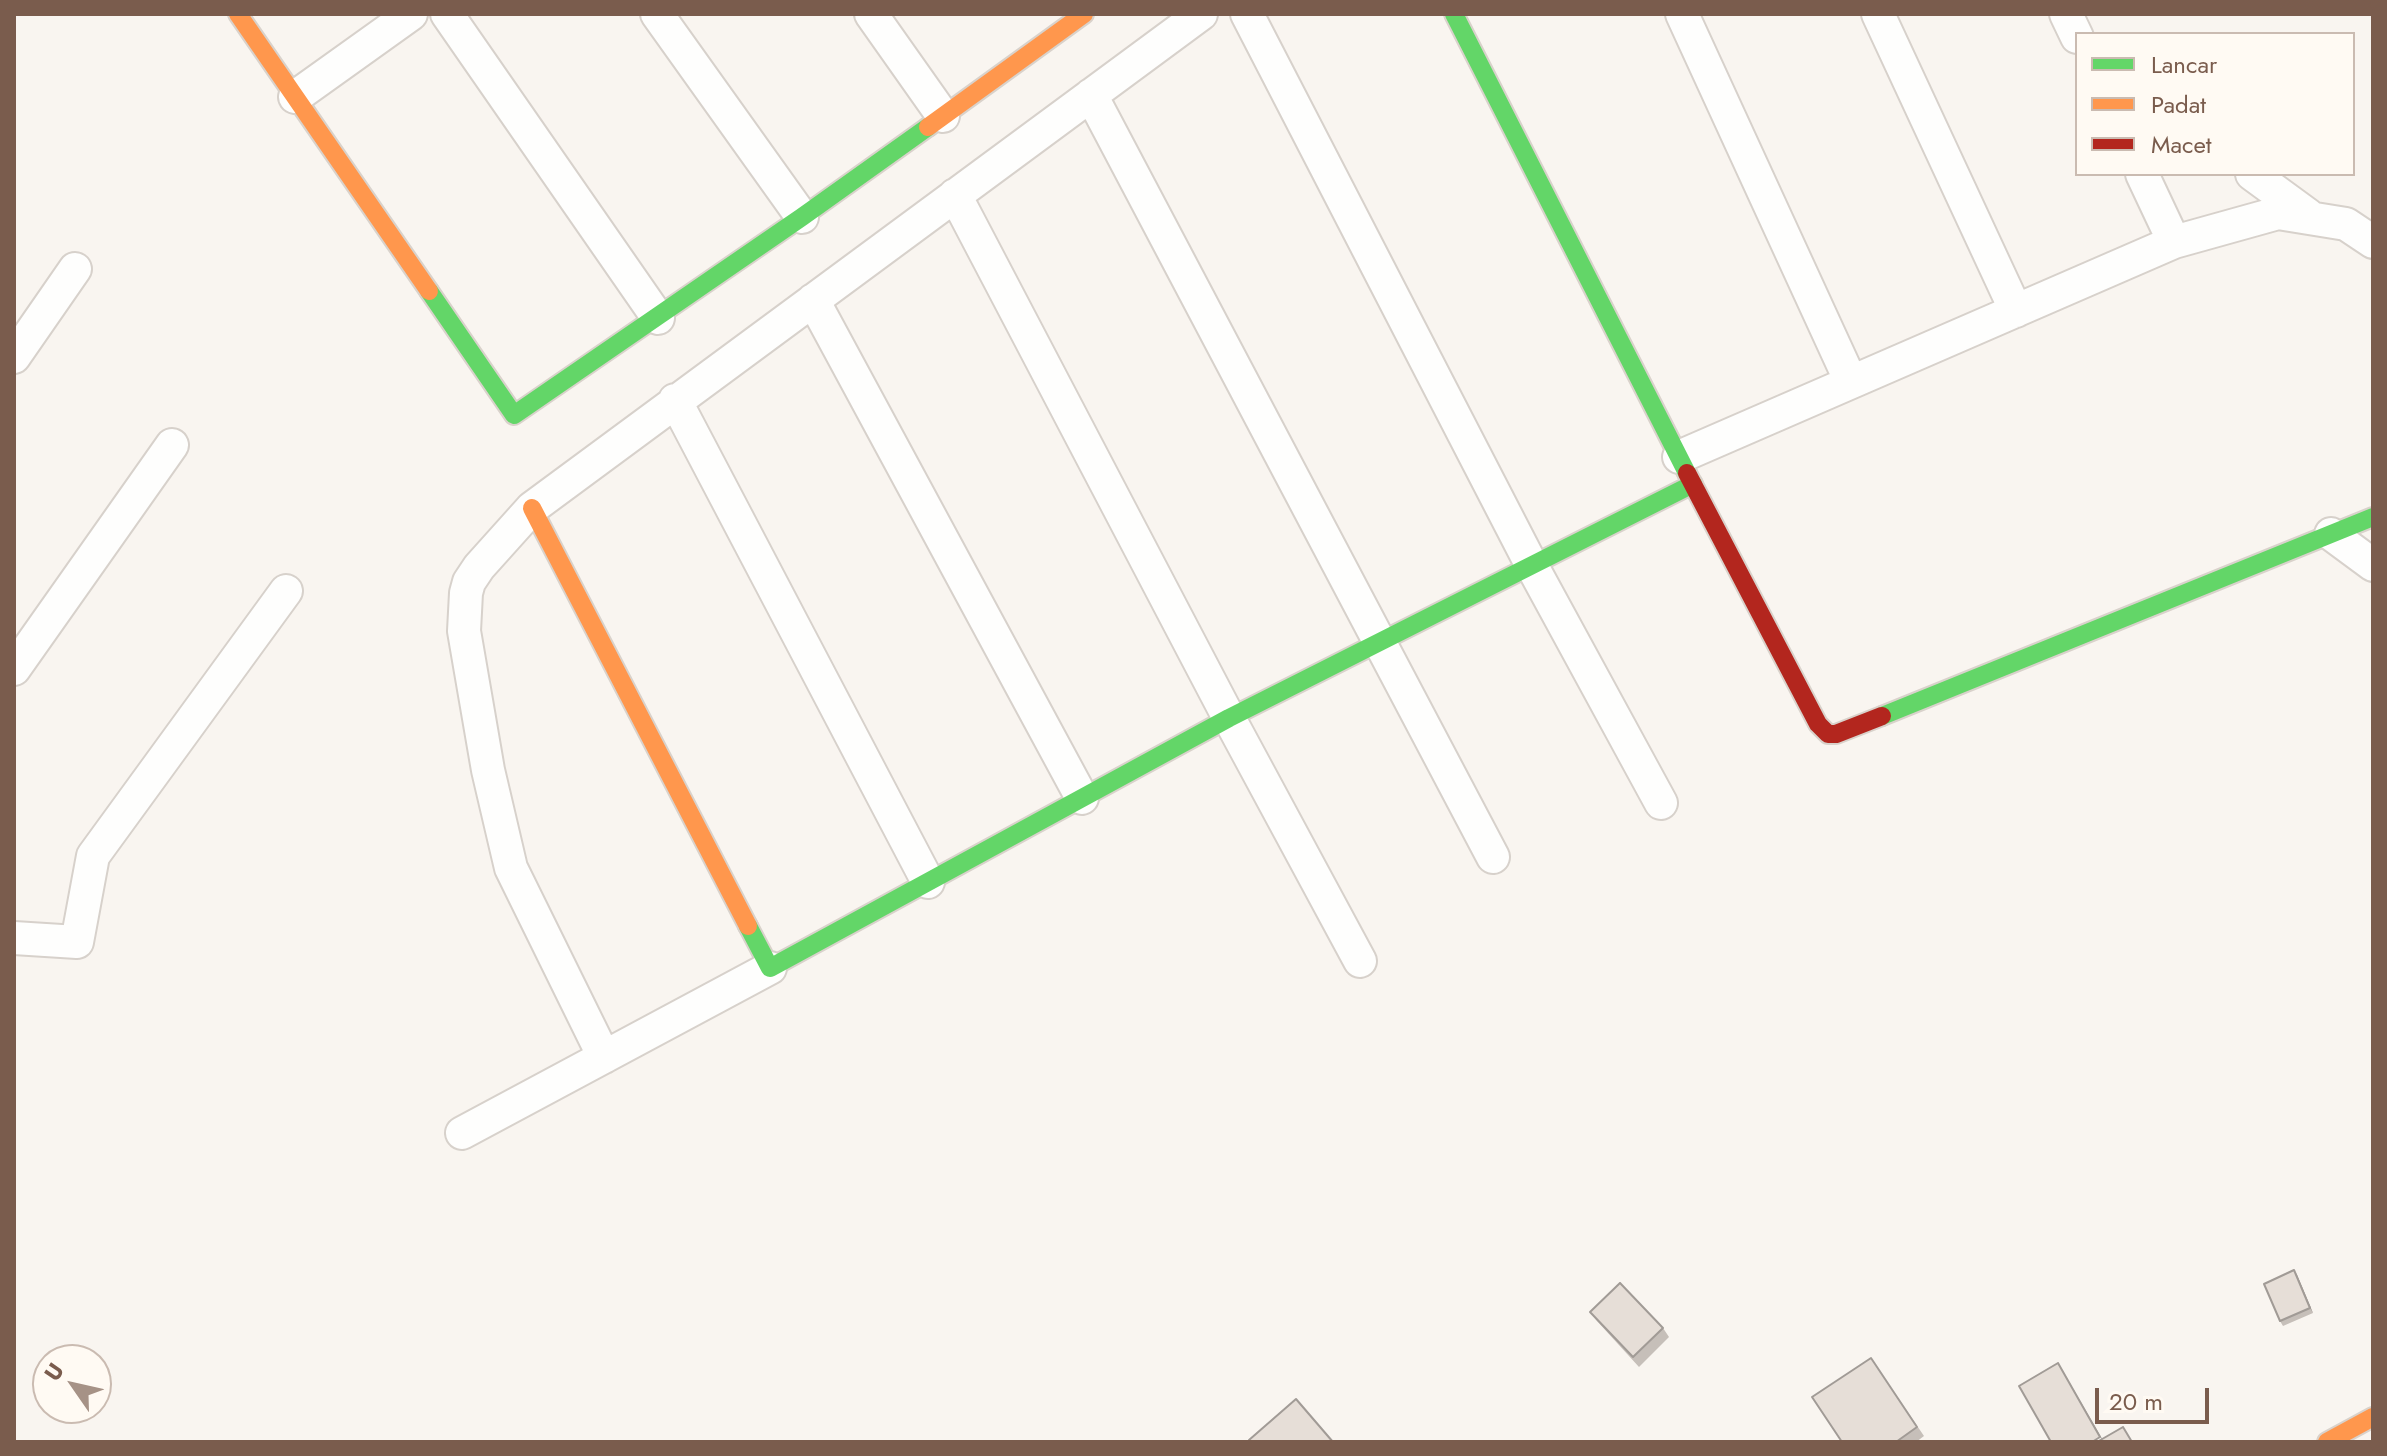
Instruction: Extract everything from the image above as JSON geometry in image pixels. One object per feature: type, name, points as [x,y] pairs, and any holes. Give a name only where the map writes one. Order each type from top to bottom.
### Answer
[{"type":"street","points":[[238,14],[514,415],[802,217],[1084,14]]},
{"type":"street","points":[[295,97],[411,14]]},
{"type":"street","points":[[447,14],[658,318]]},
{"type":"street","points":[[657,14],[802,217]]},
{"type":"street","points":[[871,14],[943,116]]},
{"type":"street","points":[[604,1057],[511,868],[488,770],[464,631],[469,582],[532,508],[1201,14]]},
{"type":"street","points":[[1247,14],[1532,566],[1661,803]]},
{"type":"street","points":[[1454,14],[1686,470],[1818,724],[1828,734],[1836,734],[2373,517]]},
{"type":"street","points":[[1682,14],[1851,382]]},
{"type":"street","points":[[1878,14],[2016,311]]},
{"type":"street","points":[[2066,14],[2075,33]]},
{"type":"street","points":[[1091,95],[1493,857]]},
{"type":"street","points":[[2143,176],[2174,242]]},
{"type":"street","points":[[2255,176],[2314,219]]},
{"type":"street","points":[[955,195],[1360,961]]},
{"type":"street","points":[[462,1133],[1229,718],[1532,566],[1686,470],[1851,382],[2174,242],[2278,213],[2346,224],[2373,242]]},
{"type":"street","points":[[14,357],[75,269]]},
{"type":"street","points":[[813,300],[1082,798]]},
{"type":"street","points":[[675,400],[928,882]]},
{"type":"street","points":[[14,669],[172,445]]},
{"type":"street","points":[[532,508],[770,968]]},
{"type":"street","points":[[2331,534],[2373,565]]},
{"type":"street","points":[[14,938],[77,942],[93,856],[286,591]]},
{"type":"street","points":[[2327,1442],[2373,1417]]},
{"type":"building","points":[[2294,1270],[2310,1308],[2280,1321],[2264,1284]]},
{"type":"building","points":[[1620,1283],[1663,1328],[1633,1357],[1590,1312]]},
{"type":"building","points":[[1871,1358],[1917,1427],[1896,1442],[1842,1442],[1812,1397]]},
{"type":"building","points":[[2058,1363],[2100,1437],[2092,1442],[2051,1442],[2019,1386]]},
{"type":"building","points":[[1296,1399],[1333,1442],[1249,1440]]},
{"type":"building","points":[[2123,1427],[2132,1442],[2097,1442]]},
{"type":"traffic: fast","points":[[1454,14],[1687,473]]},
{"type":"traffic: fast","points":[[429,291],[514,415],[928,127]]},
{"type":"traffic: fast","points":[[748,926],[770,968],[1229,718],[1693,484]]},
{"type":"traffic: fast","points":[[1882,716],[2373,517]]},
{"type":"traffic: slow","points":[[238,14],[429,291]]},
{"type":"traffic: slow","points":[[928,127],[1084,14]]},
{"type":"traffic: slow","points":[[532,508],[748,926]]},
{"type":"traffic: slow","points":[[2327,1442],[2373,1417]]},
{"type":"traffic: jam","points":[[1687,473],[1818,724],[1828,734],[1836,734],[1882,716]]}]
